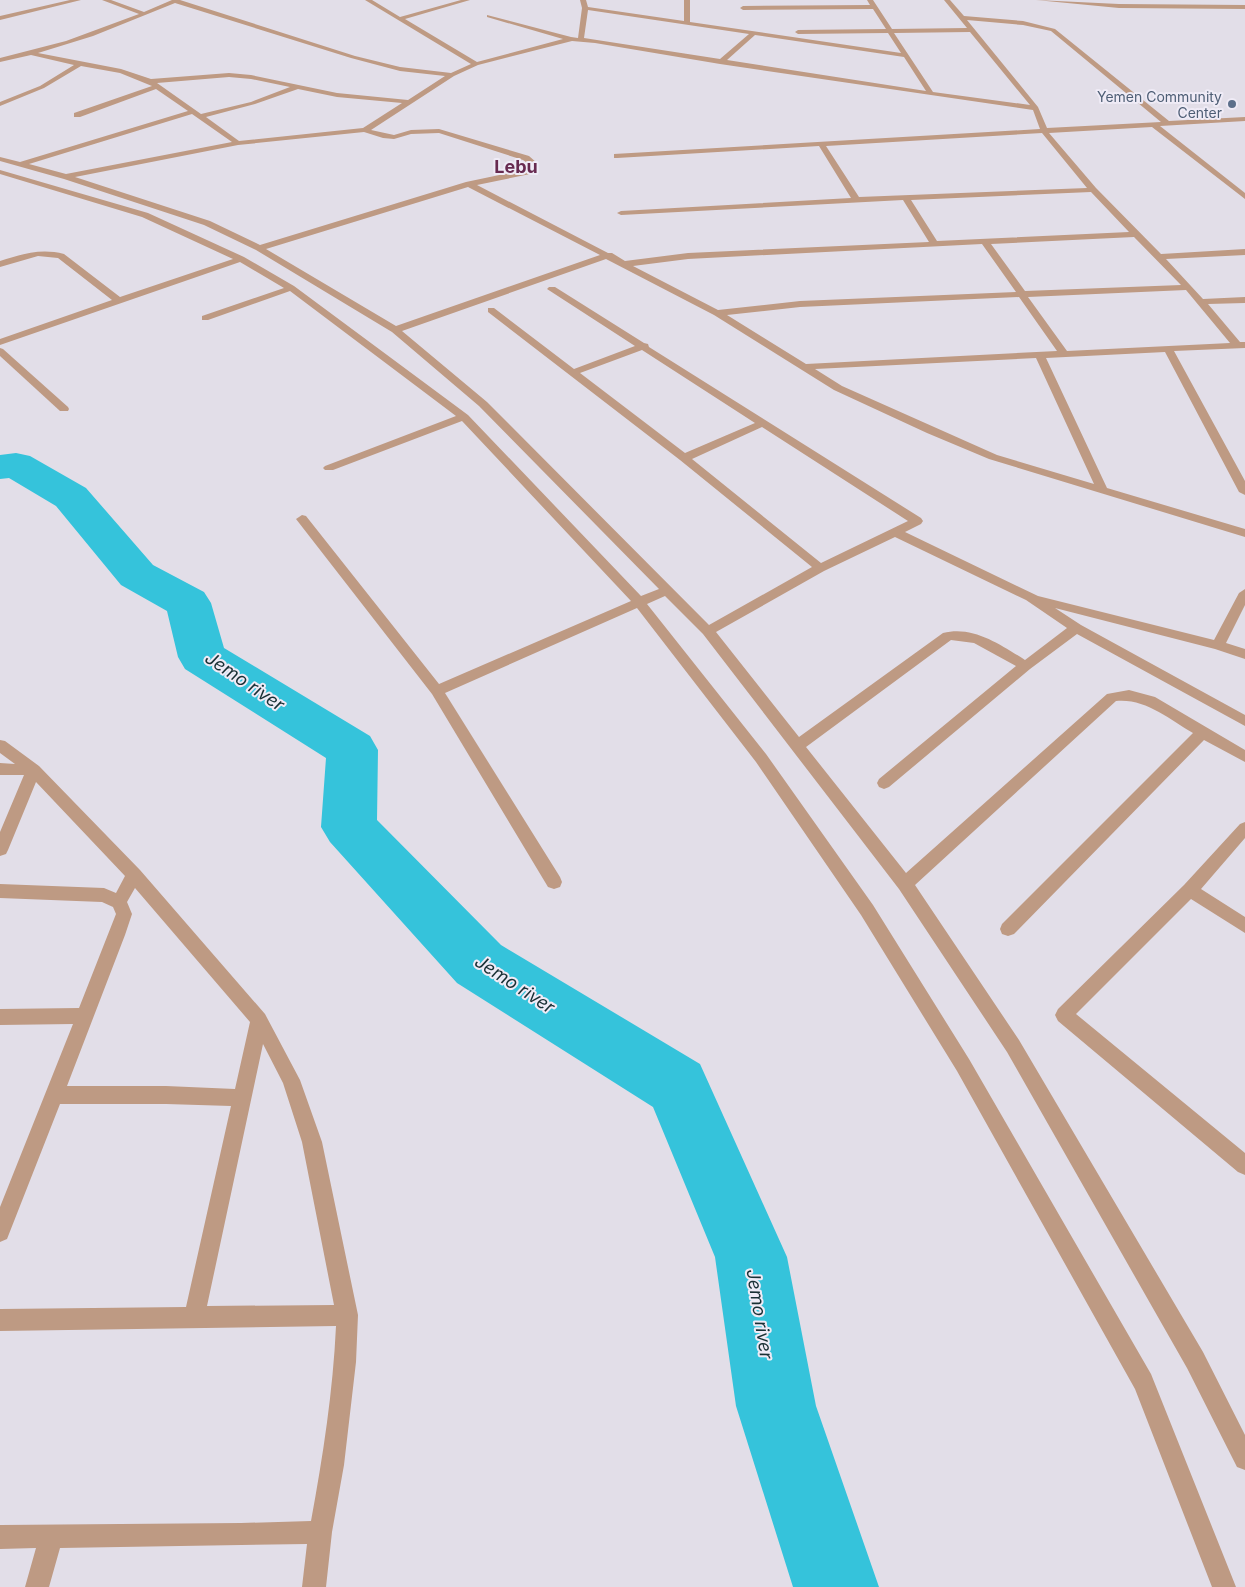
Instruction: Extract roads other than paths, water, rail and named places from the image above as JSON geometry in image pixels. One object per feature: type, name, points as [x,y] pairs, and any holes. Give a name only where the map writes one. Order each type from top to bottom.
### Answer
[{"type":"street","points":[[0,18],[78,0]]},
{"type":"street","points":[[105,0],[145,14]]},
{"type":"street","points":[[368,0],[476,64]]},
{"type":"street","points":[[399,19],[467,0]]},
{"type":"street","points":[[581,39],[585,8],[583,0]]},
{"type":"street","points":[[686,0],[687,23]]},
{"type":"street","points":[[740,0],[747,16]]},
{"type":"street","points":[[813,0],[872,3]]},
{"type":"street","points":[[946,0],[1036,108],[1045,132],[1093,190],[1242,345]]},
{"type":"street","points":[[1039,0],[1168,7],[1245,7]]},
{"type":"street","points":[[1160,0],[1168,7]]},
{"type":"street","points":[[1236,0],[1245,7]]},
{"type":"street","points":[[0,60],[33,54],[176,1],[353,57],[400,69],[452,75]]},
{"type":"street","points":[[743,8],[872,3]]},
{"type":"street","points":[[872,3],[931,94]]},
{"type":"street","points":[[585,8],[904,55]]},
{"type":"street","points":[[489,16],[572,39]]},
{"type":"street","points":[[961,18],[1023,23],[1053,30],[1167,123]]},
{"type":"street","points":[[750,24],[754,33]]},
{"type":"street","points":[[720,62],[754,33],[972,30]]},
{"type":"street","points":[[364,130],[452,75],[476,64],[572,39],[931,94],[1036,108]]},
{"type":"street","points":[[33,54],[51,60],[82,63],[134,74],[150,81],[238,143]]},
{"type":"street","points":[[0,104],[42,87],[82,63]]},
{"type":"street","points":[[150,81],[229,75],[251,76],[337,95],[410,102]]},
{"type":"street","points":[[77,115],[157,86]]},
{"type":"street","points":[[201,116],[253,103],[297,87]]},
{"type":"street","points":[[22,164],[194,111]]},
{"type":"street","points":[[617,156],[1245,119]]},
{"type":"street","points":[[1154,124],[1245,197]]},
{"type":"street","points":[[68,176],[129,162],[238,143],[364,130],[383,136],[394,137],[410,132],[439,131],[526,158],[533,162],[532,171],[469,184],[259,248]]},
{"type":"street","points":[[822,145],[856,199]]},
{"type":"street","points":[[0,159],[68,176],[174,210],[207,223],[259,248],[356,304],[394,330],[482,404],[708,631],[905,884],[1013,1046],[1195,1360],[1245,1459]]},
{"type":"street","points":[[0,172],[145,215],[241,259],[290,288],[464,417],[639,602],[761,758],[845,878],[867,910],[963,1065],[1143,1382],[1224,1587]]},
{"type":"street","points":[[469,184],[609,255],[717,313],[838,388],[992,457],[1245,533]]},
{"type":"street","points":[[621,213],[856,199],[1093,190]]},
{"type":"street","points":[[906,198],[935,245]]},
{"type":"street","points":[[626,264],[688,256],[986,243],[1136,234]]},
{"type":"street","points":[[986,243],[1064,354]]},
{"type":"street","points":[[0,264],[38,252],[53,253],[61,256],[119,301]]},
{"type":"street","points":[[1158,257],[1245,252]]},
{"type":"street","points":[[394,330],[609,255]]},
{"type":"street","points":[[0,342],[241,259]]},
{"type":"street","points":[[717,313],[800,304],[1188,287]]},
{"type":"street","points":[[205,318],[290,288]]},
{"type":"street","points":[[552,288],[917,521],[820,568],[708,631]]},
{"type":"street","points":[[1201,302],[1245,300]]},
{"type":"street","points":[[491,310],[684,458],[820,568]]},
{"type":"street","points":[[804,367],[1242,345]]},
{"type":"street","points":[[571,373],[645,346]]},
{"type":"street","points":[[1168,349],[1245,492]]},
{"type":"street","points":[[0,351],[64,409]]},
{"type":"street","points":[[1040,355],[1103,491]]},
{"type":"street","points":[[329,468],[464,417]]},
{"type":"street","points":[[684,458],[763,423]]},
{"type":"street","points":[[302,519],[436,691],[554,882]]},
{"type":"street","points":[[895,532],[1030,597],[1076,628],[1245,722]]},
{"type":"street","points":[[436,691],[667,590]]},
{"type":"street","points":[[1218,646],[1245,593]]},
{"type":"street","points":[[1030,597],[1245,654]]},
{"type":"street","points":[[884,783],[1025,666],[1076,628]]},
{"type":"street","points":[[797,746],[948,636],[960,634],[973,636],[1025,666]]},
{"type":"street","points":[[905,884],[1112,697],[1129,695],[1150,701],[1245,757]]},
{"type":"street","points":[[1008,929],[1204,732]]},
{"type":"street","points":[[0,745],[34,770],[134,875],[259,1020],[291,1080],[312,1142],[347,1315],[345,1362],[333,1465],[320,1532],[314,1587]]},
{"type":"street","points":[[0,769],[34,770]]},
{"type":"street","points":[[0,850],[34,770]]},
{"type":"street","points":[[1245,828],[1190,890],[1064,1015],[1245,1165]]},
{"type":"street","points":[[119,902],[134,875]]},
{"type":"street","points":[[1190,890],[1245,926]]},
{"type":"street","points":[[0,891],[104,895],[119,902],[124,914],[0,1232]]},
{"type":"street","points":[[0,1016],[85,1016]]},
{"type":"street","points":[[194,1318],[259,1020]]},
{"type":"street","points":[[54,1095],[166,1095],[243,1098]]},
{"type":"street","points":[[0,1320],[347,1315]]},
{"type":"street","points":[[0,1537],[51,1538],[320,1532]]},
{"type":"street","points":[[37,1587],[51,1538]]},
{"type":"waterway","name":"Jemo river","points":[[0,467],[16,465],[71,497],[137,575],[188,603],[202,657],[352,750],[349,827],[479,964],[677,1086],[751,1257],[776,1406],[836,1587]]},
{"type":"place","name":"Yemen Community Center","points":[[1232,104]]},
{"type":"district","name":"Lebu","points":[[516,166]]}]
